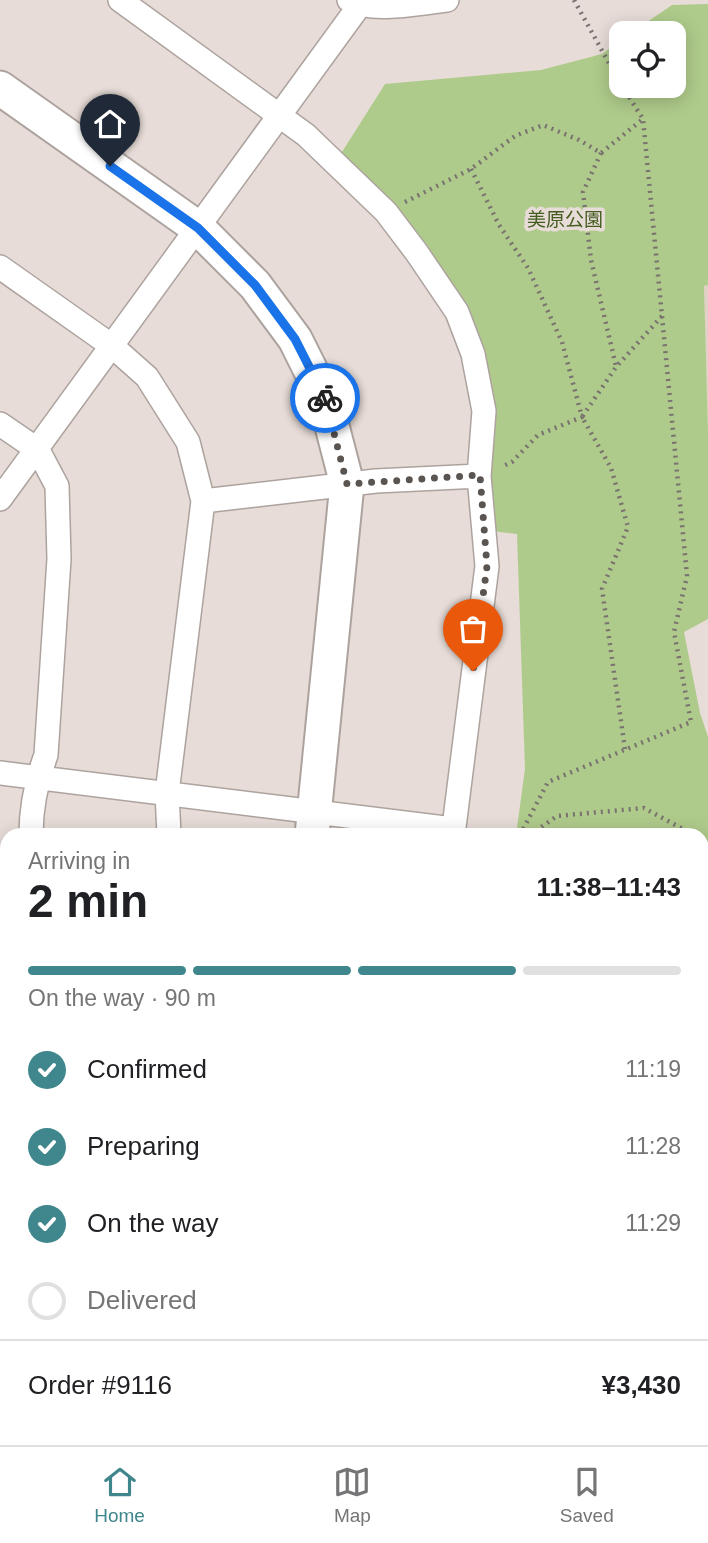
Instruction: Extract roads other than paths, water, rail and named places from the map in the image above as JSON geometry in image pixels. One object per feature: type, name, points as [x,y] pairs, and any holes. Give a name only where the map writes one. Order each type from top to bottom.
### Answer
[{"type":"street","points":[[120,0],[306,135],[386,212],[418,253],[457,312],[473,354],[484,411],[480,475],[487,566],[454,828]]},
{"type":"street","points":[[0,499],[280,114],[354,3],[403,5],[447,0]]},
{"type":"street","points":[[0,88],[198,228],[255,285],[295,339],[325,399],[347,484],[312,823]]},
{"type":"street","points":[[0,267],[112,346],[147,377],[188,442],[203,501],[167,793],[169,828]]},
{"type":"street","points":[[0,424],[38,450],[57,486],[59,559],[46,755],[31,808],[31,828]]},
{"type":"street","points":[[203,501],[347,484],[480,475]]},
{"type":"street","points":[[0,773],[167,793],[312,823],[390,828]]},
{"type":"park label","name":"美原公園","points":[[565,219]]}]
